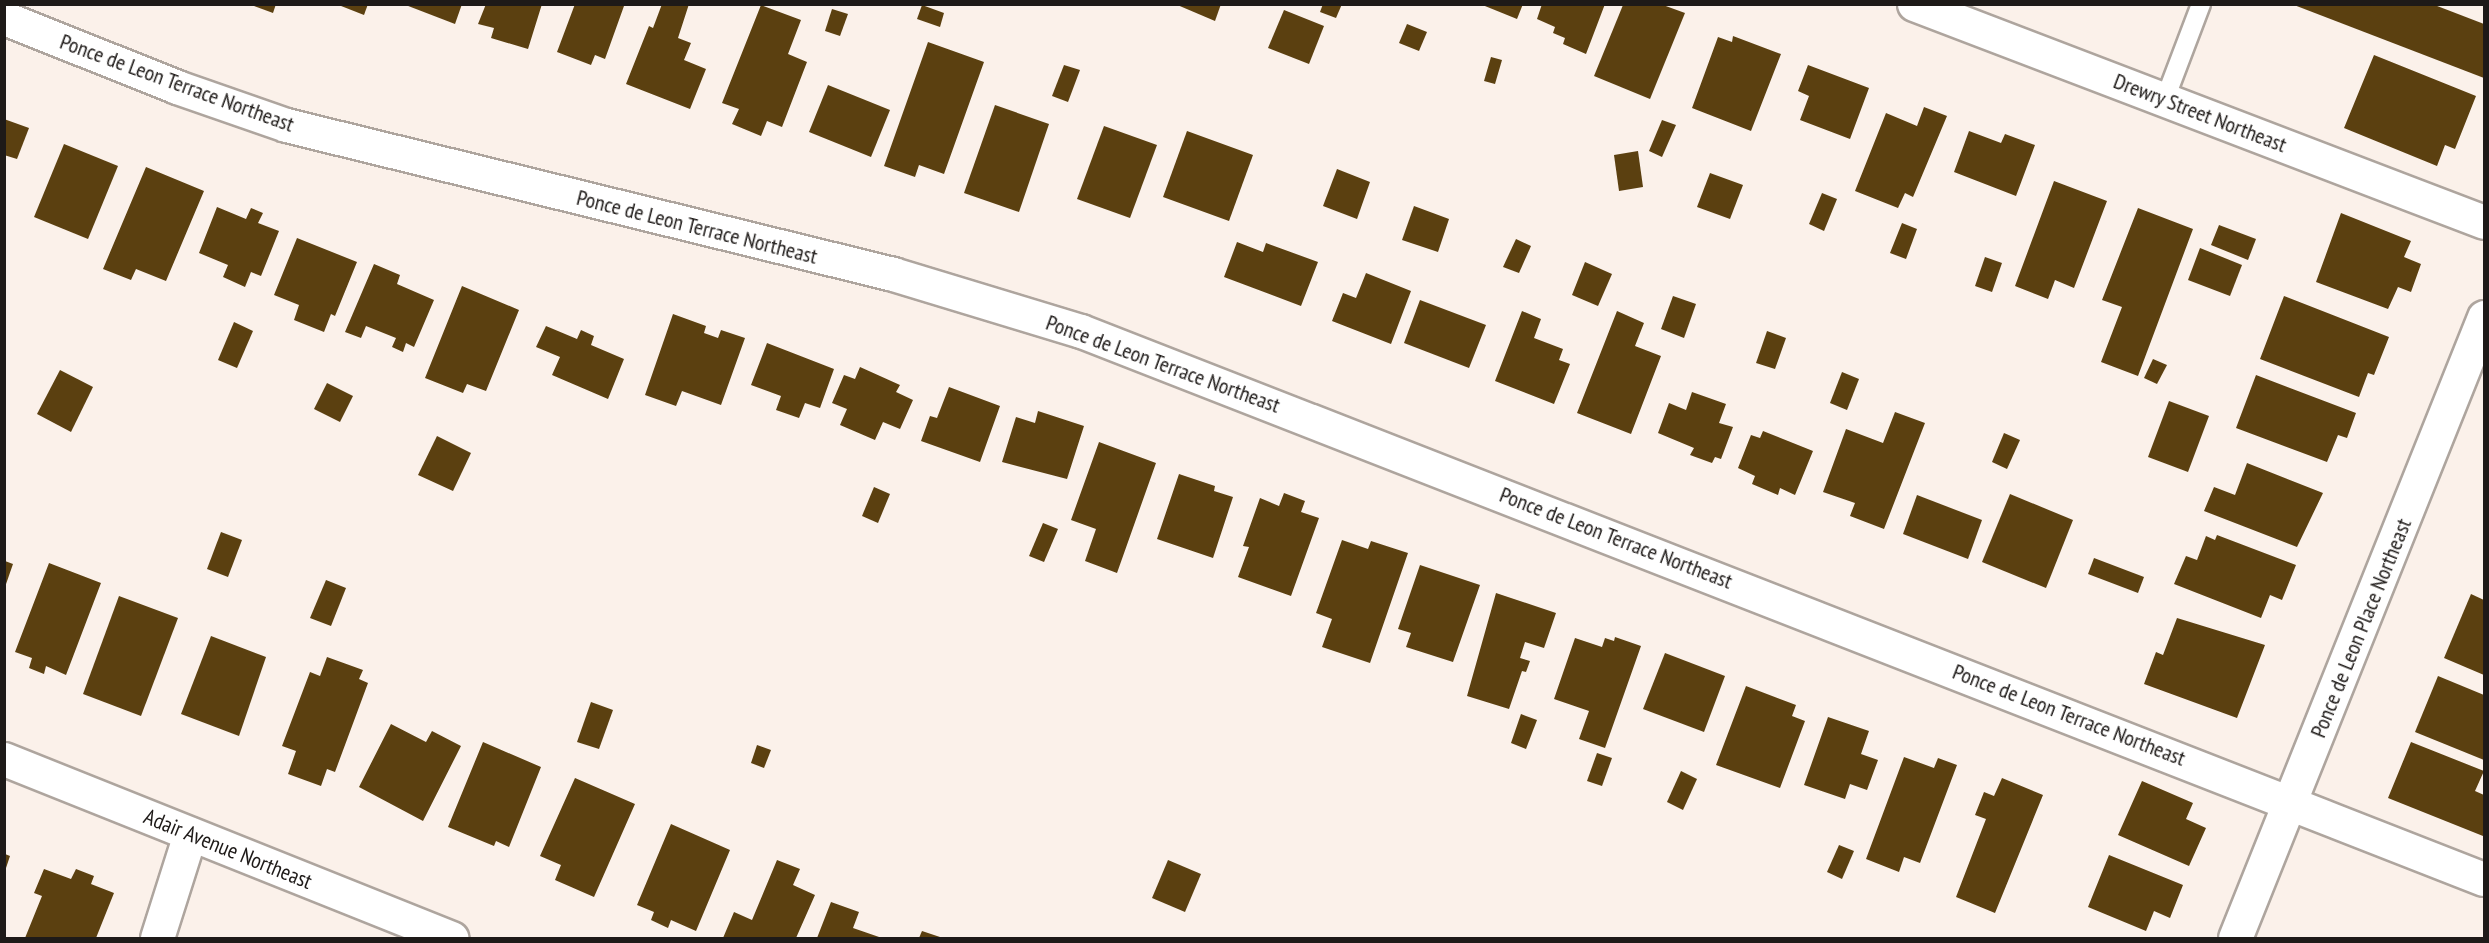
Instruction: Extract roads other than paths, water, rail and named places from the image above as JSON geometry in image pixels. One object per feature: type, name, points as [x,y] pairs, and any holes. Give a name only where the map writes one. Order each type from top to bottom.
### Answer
[{"type":"street","name":"Drewry Street Northeast","points":[[1914,4],[2484,222]]},
{"type":"street","name":"Ponce de Leon Terrace Northeast","points":[[4,18],[177,87],[286,125],[893,274],[1082,331],[2292,801],[2484,879]]},
{"type":"street","name":"Ponce de Leon Place Northeast","points":[[2235,939],[2484,317]]},
{"type":"street","name":"Adair Avenue Northeast","points":[[4,759],[451,939]]},
{"type":"street","points":[[157,939],[190,834]]},
{"type":"lane","points":[[2164,99],[2201,4]]}]
